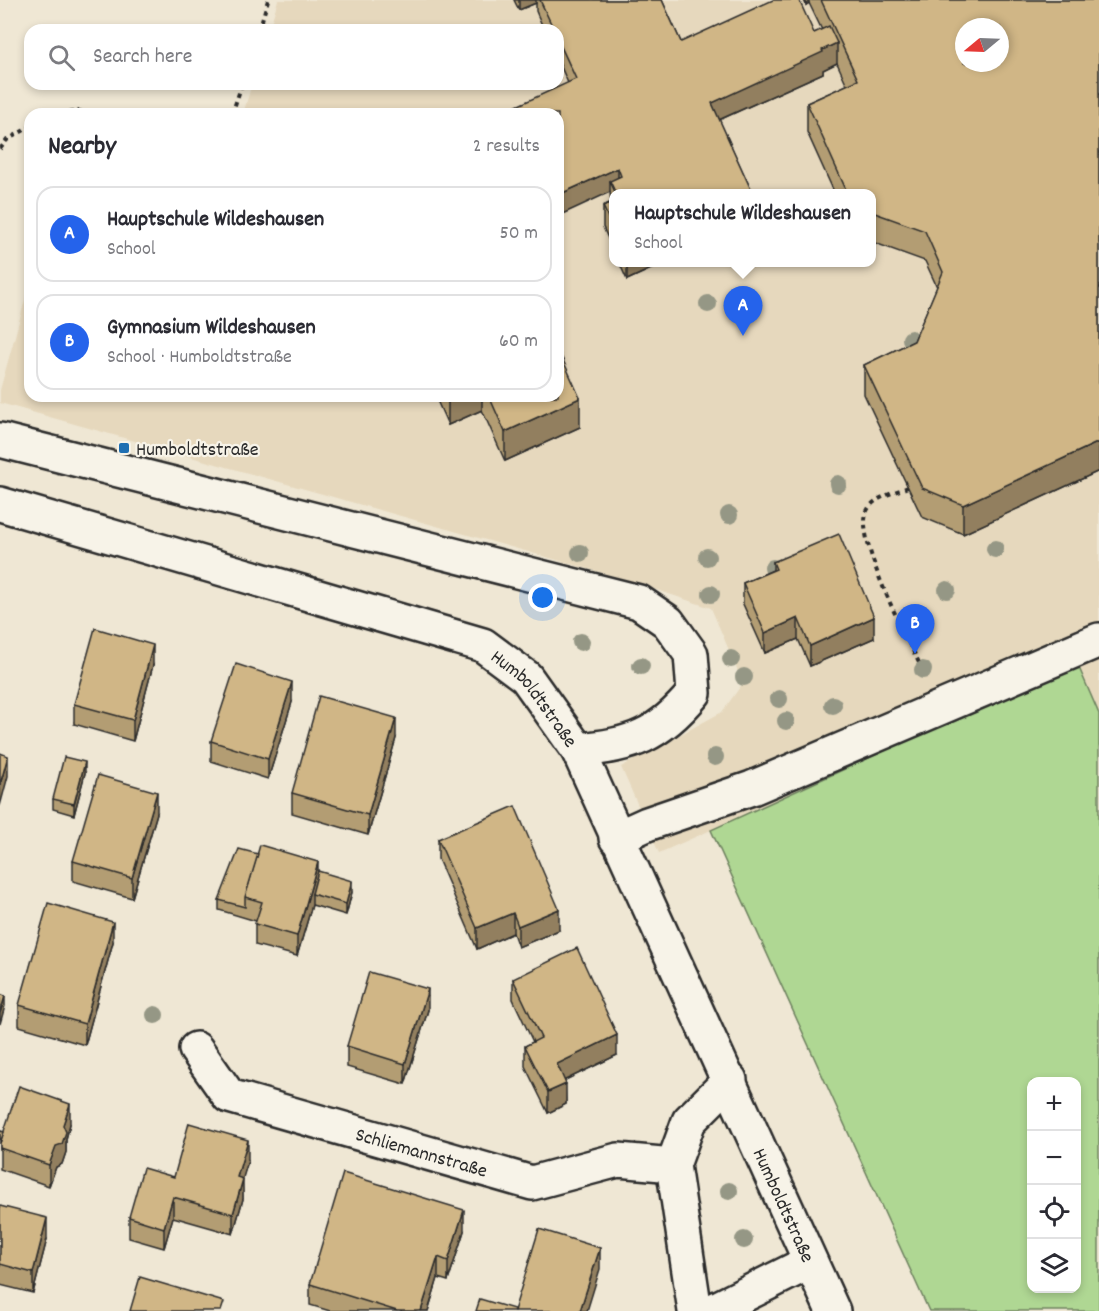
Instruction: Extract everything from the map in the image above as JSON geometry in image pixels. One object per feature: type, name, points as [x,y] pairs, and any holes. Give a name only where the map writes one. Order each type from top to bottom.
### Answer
[{"type":"street","points":[[0,440],[639,602],[668,622],[691,654],[693,693],[674,716],[653,733],[608,748],[578,750]]},
{"type":"street","name":"Humboldtstraße","points":[[0,504],[483,645],[526,677],[578,750],[616,838],[730,1080],[810,1262],[712,1311]]},
{"type":"street","points":[[616,838],[647,824],[752,788],[1099,640]]},
{"type":"street","name":"Schliemannstraße","points":[[196,1049],[229,1096],[532,1183],[618,1160],[673,1165]]},
{"type":"street","points":[[695,1311],[673,1165],[689,1121],[730,1080]]},
{"type":"street","points":[[810,1262],[833,1311]]},
{"type":"path","points":[[261,24],[268,0]]},
{"type":"path","points":[[234,108],[240,90]]},
{"type":"path","points":[[0,149],[7,140],[24,130]]},
{"type":"path","points":[[908,487],[872,504],[865,516],[865,534],[872,562],[940,709]]},
{"type":"shaded area","points":[[278,0],[1099,0],[1099,1311],[929,1311],[711,830],[659,853],[621,767],[722,712],[743,683],[711,608],[624,579],[0,403],[0,390],[24,304],[24,402],[564,402],[564,108],[245,108],[250,90],[564,90],[564,24],[271,24]]},
{"type":"green space","points":[[1077,663],[1099,714],[1099,1311],[929,1311],[711,830]]},
{"type":"building","points":[[540,0],[662,0],[681,42],[773,0],[799,0],[814,33],[829,26],[837,43],[822,50],[823,52],[712,103],[751,189],[614,189],[610,181],[621,176],[618,168],[564,192],[564,108],[512,108],[552,90],[564,90],[564,84],[576,79],[564,53],[564,24],[551,24]]},
{"type":"building","points":[[821,0],[1099,0],[1099,442],[963,505],[922,488],[864,365],[914,341],[943,272],[925,231],[876,213],[876,189],[846,189],[807,103],[858,80]]},
{"type":"building","points":[[609,203],[609,220],[603,206]]},
{"type":"building","points":[[564,362],[580,398],[505,432],[492,402],[564,402]]},
{"type":"building","points":[[839,534],[874,617],[810,646],[798,618],[765,633],[743,583],[776,569],[773,562]]},
{"type":"building","points":[[95,628],[153,645],[133,720],[74,704]]},
{"type":"building","points":[[236,664],[292,682],[268,759],[211,741]]},
{"type":"building","points":[[319,696],[396,718],[368,815],[292,793]]},
{"type":"building","points":[[0,753],[8,756],[0,785]]},
{"type":"building","points":[[64,757],[85,762],[74,804],[53,799]]},
{"type":"building","points":[[98,775],[157,792],[132,878],[73,861]]},
{"type":"building","points":[[515,806],[559,909],[518,926],[513,913],[477,928],[438,839]]},
{"type":"building","points":[[260,845],[318,862],[297,936],[255,924],[262,902],[245,897]]},
{"type":"building","points":[[239,849],[258,854],[245,897],[245,907],[219,900]]},
{"type":"building","points":[[318,871],[352,881],[346,904],[312,894]]},
{"type":"building","points":[[48,903],[113,922],[85,1024],[19,1005]]},
{"type":"building","points":[[577,948],[617,1035],[557,1064],[566,1084],[548,1092],[525,1046],[541,1038],[513,979]]},
{"type":"building","points":[[369,972],[428,989],[405,1064],[347,1046]]},
{"type":"building","points":[[0,994],[5,996],[0,1013]]},
{"type":"building","points":[[19,1086],[70,1104],[63,1125],[66,1132],[62,1144],[56,1146],[49,1165],[0,1148]]},
{"type":"building","points":[[189,1123],[248,1140],[237,1177],[243,1179],[233,1214],[173,1197],[164,1228],[129,1217],[143,1168],[174,1177]]},
{"type":"building","points":[[0,1131],[4,1132],[0,1143]]},
{"type":"building","points":[[343,1173],[464,1210],[448,1261],[438,1257],[421,1311],[397,1311],[310,1284]]},
{"type":"building","points":[[0,1206],[47,1218],[33,1273],[0,1264]]},
{"type":"building","points":[[539,1229],[600,1248],[580,1311],[514,1311]]},
{"type":"building","points":[[140,1277],[224,1302],[221,1311],[130,1311]]},
{"type":"building","points":[[480,1299],[514,1309],[514,1311],[476,1311]]},
{"type":"place","name":"Hauptschule Wildeshausen","points":[[743,336]]},
{"type":"place","name":"Humboldtstraße","points":[[124,448]]},
{"type":"place","name":"Gymnasium Wildeshausen","points":[[915,654]]}]
